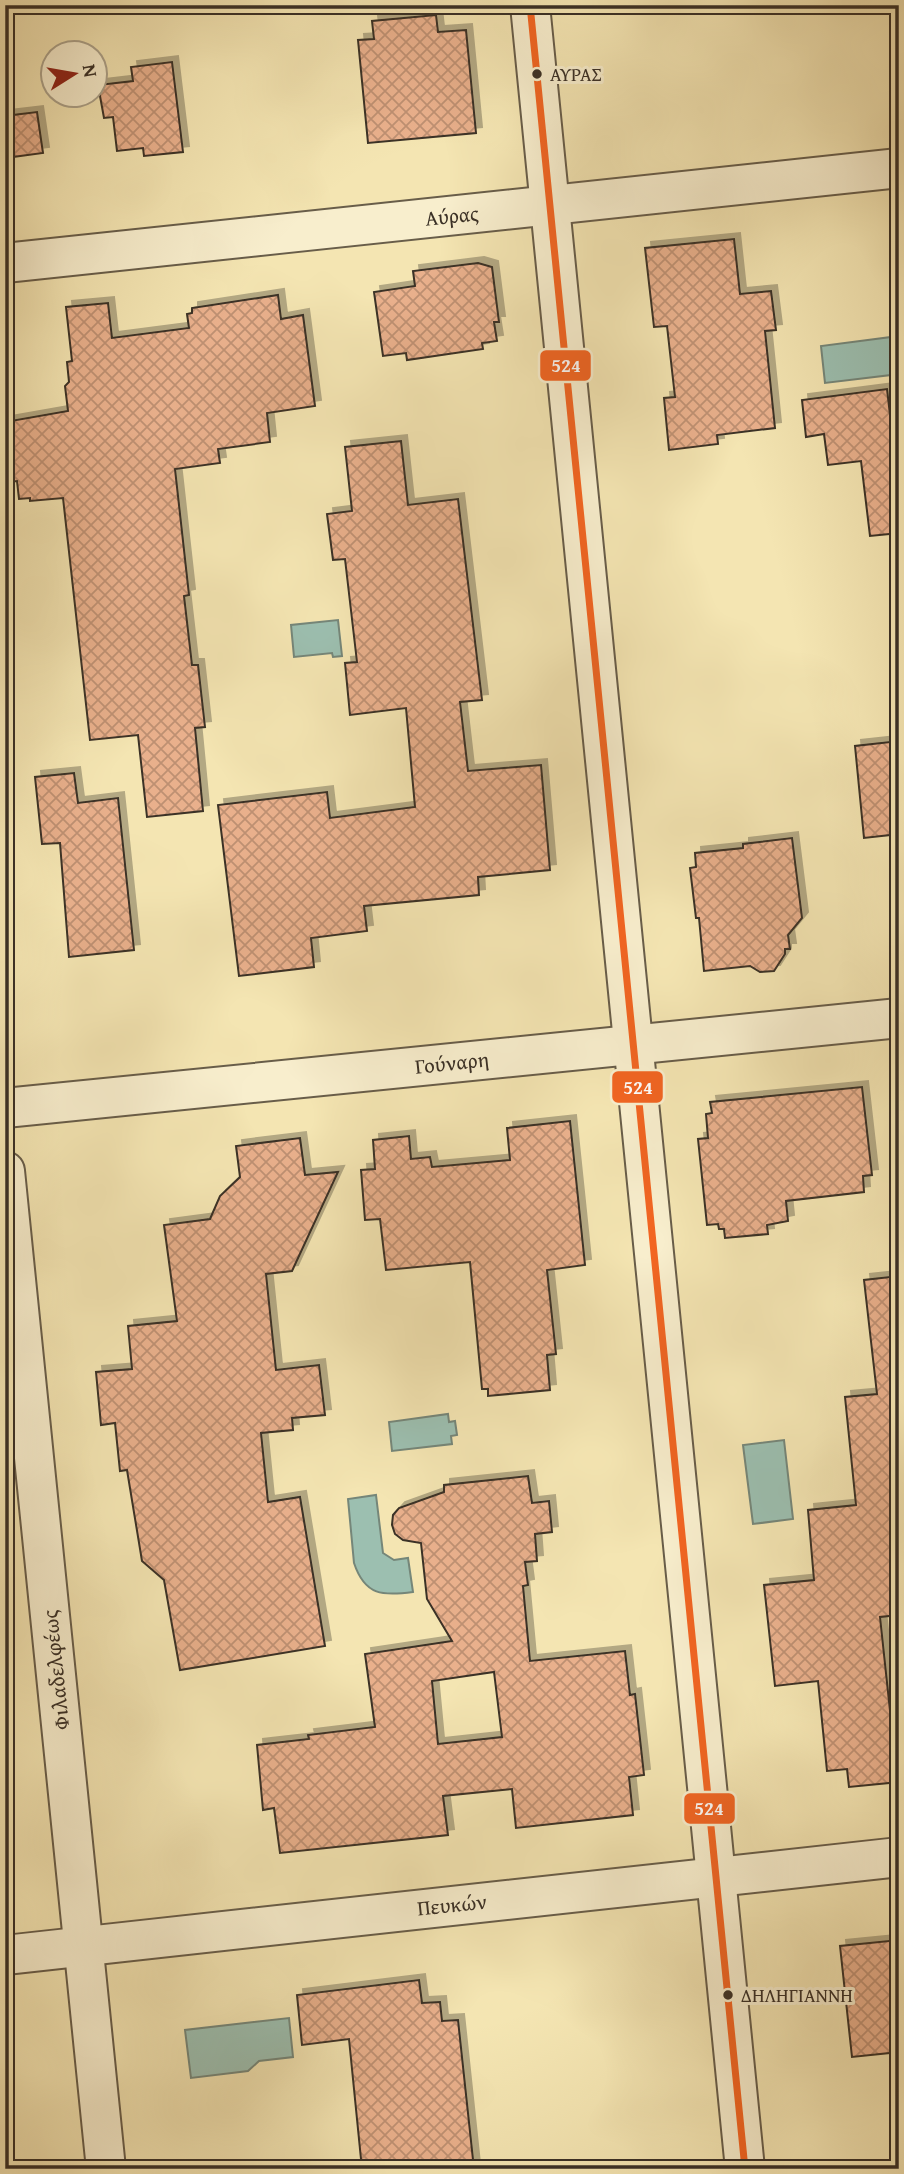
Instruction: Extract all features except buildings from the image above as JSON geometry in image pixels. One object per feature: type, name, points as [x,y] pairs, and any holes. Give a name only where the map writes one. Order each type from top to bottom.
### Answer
[{"type":"street","points":[[530,5],[745,2169]]},
{"type":"street","name":"Αύρας","points":[[5,263],[899,168]]},
{"type":"street","name":"Γούναρη","points":[[5,1108],[899,1018]]},
{"type":"street","name":"Φιλαδελφέως","points":[[5,1171],[106,2169]]},
{"type":"street","name":"Πευκών","points":[[5,1955],[899,1857]]},
{"type":"shaded area","points":[[899,336],[899,374],[825,383],[821,346]]},
{"type":"shaded area","points":[[338,620],[342,656],[333,657],[332,653],[294,657],[291,625]]},
{"type":"shaded area","points":[[448,1414],[449,1422],[455,1421],[457,1435],[451,1436],[452,1444],[392,1451],[389,1422]]},
{"type":"shaded area","points":[[784,1440],[793,1519],[753,1524],[743,1445]]},
{"type":"shaded area","points":[[376,1495],[383,1553],[394,1560],[408,1558],[413,1592],[393,1594],[376,1591],[358,1574],[354,1563],[348,1499]]},
{"type":"shaded area","points":[[289,2018],[293,2057],[259,2061],[248,2071],[191,2078],[185,2030]]},
{"type":"transit line","name":"524","points":[[530,5],[745,2169]]},
{"type":"place","name":"ΑΥΡΑΣ","points":[[537,74]]},
{"type":"place","name":"ΔΗΛΗΓΙΑΝΝΗ","points":[[728,1995]]}]
